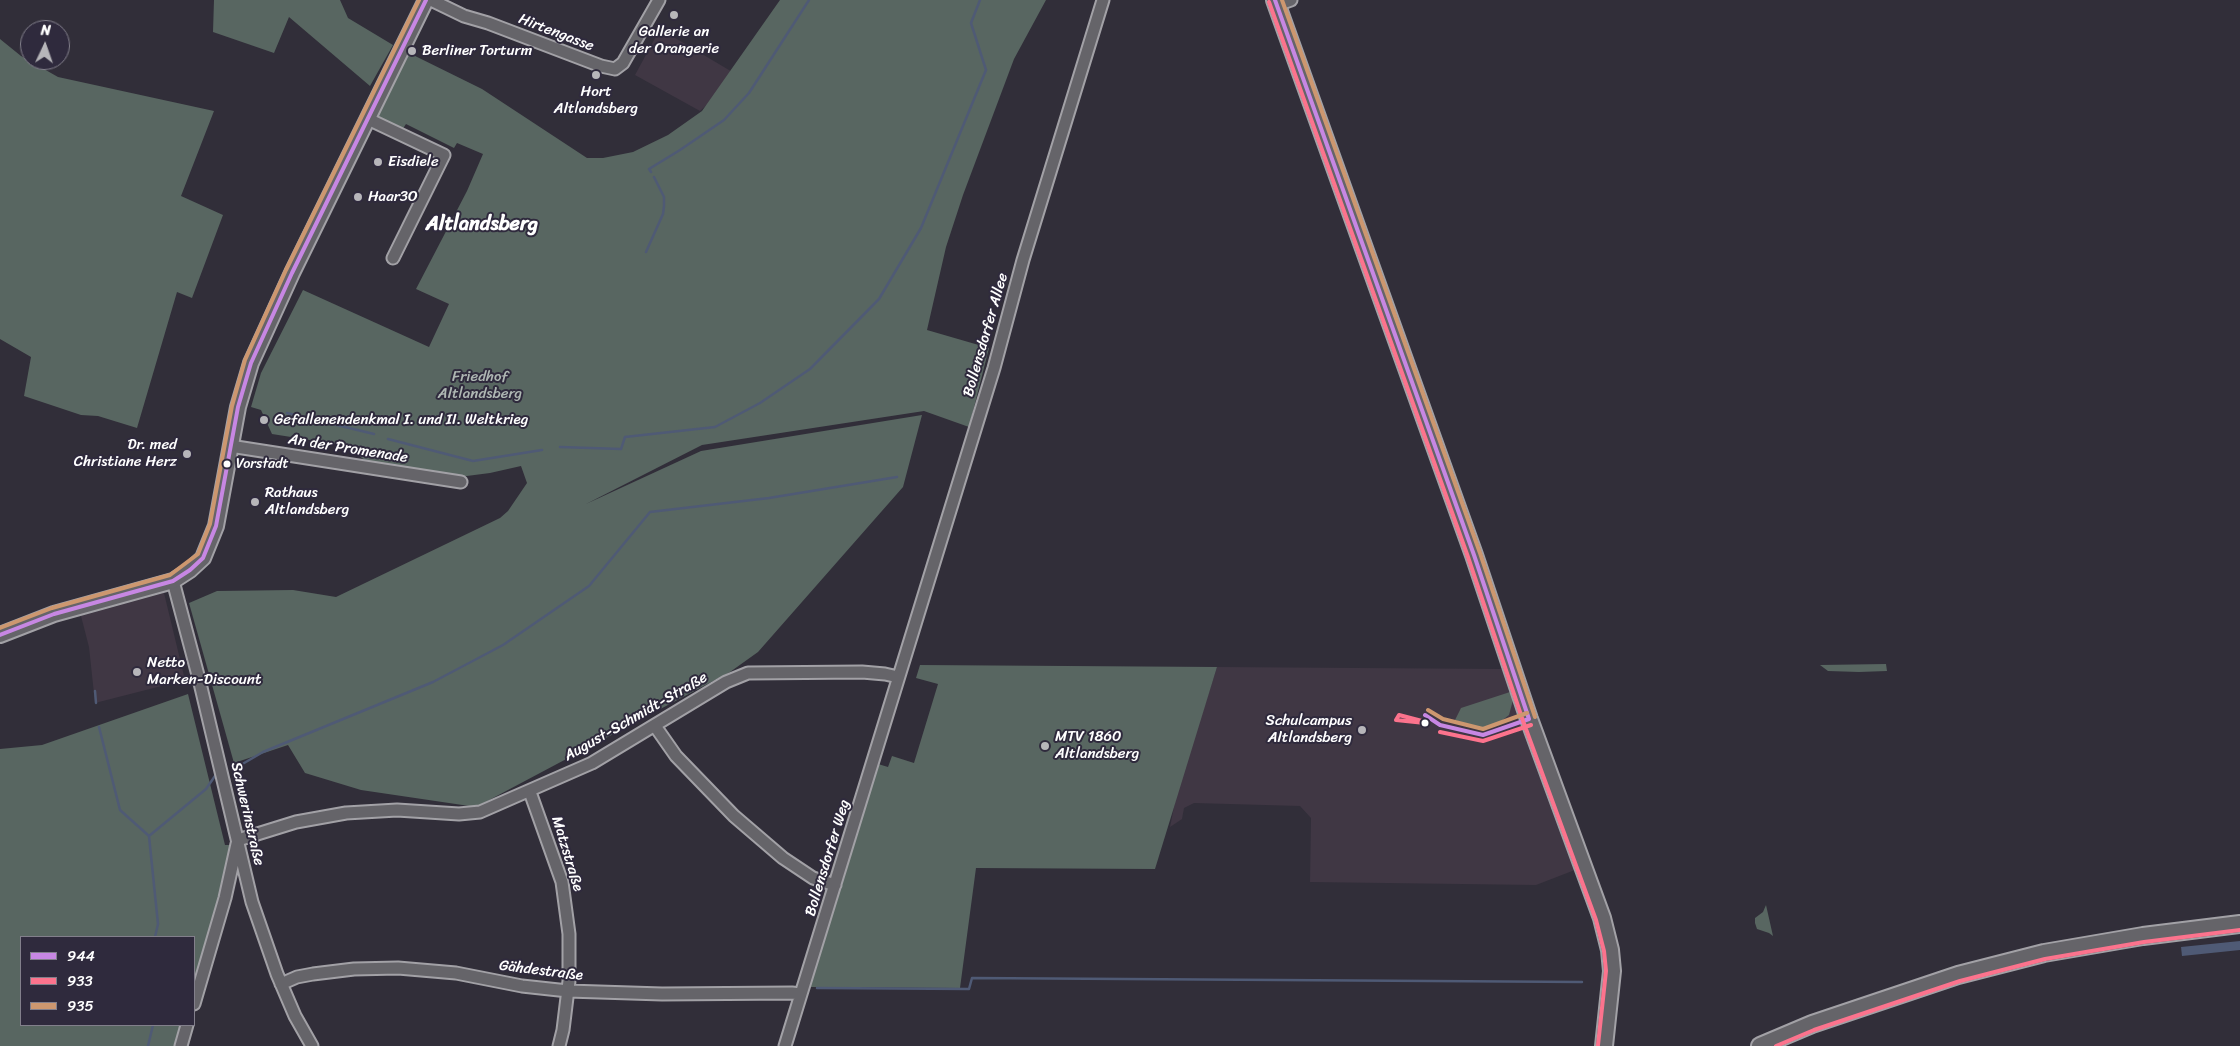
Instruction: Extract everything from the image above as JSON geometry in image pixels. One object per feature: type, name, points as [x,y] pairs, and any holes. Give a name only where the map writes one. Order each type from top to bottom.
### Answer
[{"type":"main road","points":[[1281,2],[1536,736],[1602,918],[1612,971],[1604,1046]]},
{"type":"main road","points":[[1760,1046],[1812,1024],[1948,978],[2034,956],[2143,936],[2240,924]]},
{"type":"street","points":[[0,635],[48,616],[173,581],[198,564],[211,541],[216,526],[241,396],[258,345],[426,0]]},
{"type":"street","name":"Hirtengasse","points":[[431,0],[464,16],[488,23],[601,66],[615,69],[622,64],[659,0]]},
{"type":"street","name":"Bollensdorfer Allee","points":[[898,678],[994,368],[1024,260],[1103,0]]},
{"type":"street","points":[[368,119],[444,155],[393,258]]},
{"type":"street","name":"An der Promenade","points":[[230,446],[461,482]]},
{"type":"street","name":"Schwerinstraße","points":[[173,581],[252,902],[269,955],[295,1016],[312,1046]]},
{"type":"street","name":"August-Schmidt-Straße","points":[[238,840],[296,822],[346,813],[397,810],[472,814],[530,792],[592,763],[726,682],[748,673],[862,672],[885,674],[898,678]]},
{"type":"street","name":"Bollensdorfer Weg","points":[[785,1046],[898,678]]},
{"type":"street","points":[[655,726],[676,756],[734,816],[783,858],[815,879],[835,885]]},
{"type":"street","name":"Matzstraße","points":[[530,792],[562,882],[569,934],[568,991],[559,1046]]},
{"type":"street","points":[[195,1000],[238,840]]},
{"type":"street","name":"Gähdestraße","points":[[282,984],[297,977],[320,973],[398,968],[456,973],[522,986],[568,991],[654,994],[800,994]]},
{"type":"street","points":[[181,1046],[187,1026]]},
{"type":"shaded area","points":[[660,29],[734,73],[723,90],[700,111],[635,75]]},
{"type":"shaded area","points":[[164,593],[185,680],[95,703],[89,647],[81,616]]},
{"type":"shaded area","name":"Schulcampus Altlandsberg","points":[[1217,667],[1502,669],[1580,868],[1536,885],[1310,882],[1311,818],[1300,806],[1194,803],[1184,808],[1182,819],[1170,827],[1177,792]]},
{"type":"green space","points":[[214,0],[340,0],[348,18],[393,45],[370,86],[289,17],[274,53],[213,32]]},
{"type":"green space","name":"Friedhof Altlandsberg","points":[[780,0],[1046,0],[1014,59],[963,195],[946,247],[927,330],[989,348],[969,427],[924,411],[702,445],[586,504],[701,451],[922,415],[903,487],[758,652],[730,672],[476,807],[361,790],[305,773],[288,745],[234,763],[189,603],[217,591],[293,590],[336,597],[500,518],[508,511],[527,483],[521,466],[459,477],[369,464],[348,446],[272,434],[261,410],[251,407],[261,373],[303,290],[429,347],[449,304],[416,289],[467,191],[483,154],[457,143],[454,148],[406,124],[402,130],[380,120],[378,116],[407,52],[482,89],[587,158],[603,158],[633,152],[668,135],[702,111]]},
{"type":"green space","points":[[0,39],[20,55],[20,70],[46,70],[58,77],[214,111],[181,196],[223,215],[192,298],[177,292],[137,428],[98,416],[81,415],[24,396],[31,357],[0,339]]},
{"type":"green space","points":[[1886,664],[1887,671],[1859,672],[1828,671],[1820,665]]},
{"type":"green space","points":[[920,665],[1217,667],[1155,869],[976,868],[960,988],[810,987],[878,764],[888,767],[892,756],[914,763],[938,684],[916,678]]},
{"type":"green space","points":[[1510,692],[1513,700],[1509,715],[1495,726],[1486,729],[1475,728],[1455,720],[1461,708]]},
{"type":"green space","points":[[188,694],[225,845],[235,845],[195,987],[195,936],[20,936],[20,1026],[184,1026],[175,1046],[0,1046],[0,749],[42,745]]},
{"type":"green space","points":[[1766,905],[1773,936],[1757,929],[1755,923],[1755,918],[1763,912]]},
{"type":"water","points":[[2240,941],[2240,950],[2182,956],[2181,947]]},
{"type":"waterway","points":[[651,172],[649,169],[724,120],[749,93],[809,0]]},
{"type":"waterway","points":[[560,447],[621,449],[625,437],[715,427],[760,403],[810,369],[879,299],[921,228],[986,70],[971,23],[980,0]]},
{"type":"waterway","points":[[646,252],[663,214],[664,206],[664,197],[654,177]]},
{"type":"waterway","points":[[287,413],[374,434]]},
{"type":"waterway","points":[[388,439],[473,461],[542,450]]},
{"type":"waterway","points":[[239,766],[263,752],[433,682],[503,645],[589,586],[650,512],[769,498],[897,477]]},
{"type":"waterway","points":[[95,691],[96,703]]},
{"type":"waterway","points":[[99,727],[120,810],[149,836],[158,924],[155,936]]},
{"type":"waterway","points":[[149,836],[206,789],[217,773]]},
{"type":"waterway","points":[[817,988],[969,989],[972,978],[1582,982]]},
{"type":"waterway","points":[[148,1046],[153,1026]]},
{"type":"transit line","name":"935","points":[[0,628],[52,608],[170,575],[198,554],[210,524],[232,406],[245,360],[286,270],[419,0]]},
{"type":"transit line","name":"944","points":[[0,635],[54,614],[173,581],[190,570],[203,558],[216,526],[238,407],[251,363],[292,273],[426,0]]},
{"type":"transit line","name":"944","points":[[1275,0],[1474,555],[1529,719]]},
{"type":"transit line","name":"935","points":[[1282,0],[1480,553],[1535,717]]},
{"type":"transit line","name":"933","points":[[1269,2],[1468,557],[1523,721],[1596,920],[1604,951],[1606,971],[1598,1045]]},
{"type":"transit line","name":"935","points":[[1428,710],[1443,719],[1483,729],[1527,713]]},
{"type":"transit line","name":"933","points":[[1399,715],[1422,721],[1425,723],[1396,720],[1399,715]]},
{"type":"transit line","name":"944","points":[[1425,715],[1440,725],[1483,735],[1529,719]]},
{"type":"transit line","name":"933","points":[[1440,732],[1483,741],[1531,725]]},
{"type":"transit line","name":"933","points":[[1776,1046],[1814,1030],[1960,981],[2045,959],[2144,942],[2240,930]]},
{"type":"place","name":"Gallerie an der Orangerie","points":[[674,15]]},
{"type":"place","name":"Berliner Torturm","points":[[412,51]]},
{"type":"place","name":"Hort Altlandsberg","points":[[596,75]]},
{"type":"place","name":"Eisdiele","points":[[378,162]]},
{"type":"place","name":"Haar3O","points":[[358,197]]},
{"type":"place","name":"Gefallenendenkmal I. und II. Weltkrieg","points":[[264,420]]},
{"type":"place","name":"Dr. med Christiane Herz","points":[[187,454]]},
{"type":"place","name":"Vorstadt","points":[[227,464]]},
{"type":"place","name":"Rathaus Altlandsberg","points":[[255,502]]},
{"type":"place","name":"Netto Marken-Discount","points":[[137,672]]},
{"type":"place","name":"Schulcampus Altlandsberg","points":[[1362,730]]},
{"type":"place","name":"MTV 1860 Altlandsberg","points":[[1045,746]]},
{"type":"district","name":"Altlandsberg","points":[[482,225]]}]
